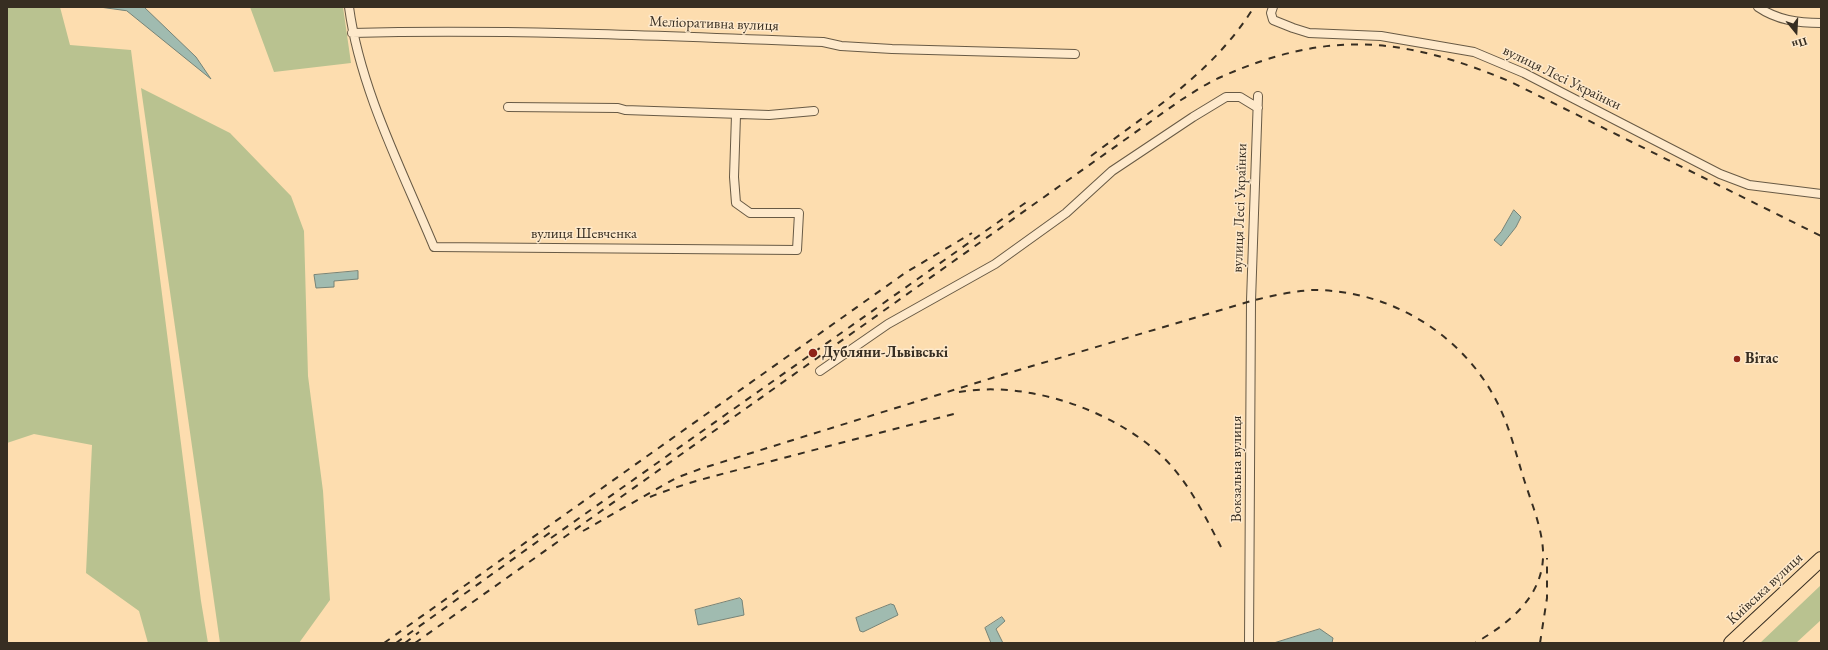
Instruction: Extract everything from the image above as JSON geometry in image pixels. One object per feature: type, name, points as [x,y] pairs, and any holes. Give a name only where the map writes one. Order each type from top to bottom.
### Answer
[{"type":"highway","name":"Київська вулиця","points":[[1731,643],[1821,559]]},
{"type":"street","name":"вулиця Шевченка","points":[[348,7],[352,33],[368,88],[434,247],[797,250],[799,213],[750,213],[736,203],[734,178],[736,115]]},
{"type":"street","name":"вулиця Лесі Українки","points":[[1273,7],[1271,13],[1273,20],[1310,33],[1380,36],[1474,52],[1524,73],[1720,174],[1749,185],[1821,194]]},
{"type":"street","points":[[1758,7],[1768,14],[1790,21],[1821,23]]},
{"type":"street","name":"Меліоративна вулиця","points":[[352,33],[437,31],[558,32],[823,42],[841,46],[1075,54]]},
{"type":"street","name":"вулиця Лесі Українки","points":[[1251,296],[1258,96]]},
{"type":"street","points":[[820,371],[888,324],[995,264],[1066,213],[1112,171],[1226,97],[1240,97],[1258,108]]},
{"type":"street","points":[[508,107],[618,108],[625,110],[769,116],[814,111]]},
{"type":"street","name":"Вокзальна вулиця","points":[[1249,643],[1251,296]]},
{"type":"green space","points":[[7,7],[60,7],[70,45],[131,50],[201,601],[208,643],[148,643],[139,611],[86,573],[92,445],[34,434],[7,443]]},
{"type":"green space","points":[[250,7],[343,7],[351,63],[274,72]]},
{"type":"green space","points":[[141,88],[230,133],[291,196],[304,231],[308,376],[323,491],[330,600],[299,643],[220,643]]},
{"type":"green space","points":[[1821,585],[1821,620],[1796,643],[1760,643]]},
{"type":"shaded area","points":[[100,7],[144,7],[196,57],[211,79],[127,11]]},
{"type":"shaded area","points":[[1514,210],[1521,217],[1516,227],[1501,246],[1494,240],[1501,232]]},
{"type":"shaded area","points":[[358,271],[358,279],[334,281],[334,287],[316,288],[314,275]]},
{"type":"shaded area","points":[[740,598],[742,600],[744,615],[698,625],[695,610]]},
{"type":"shaded area","points":[[891,604],[894,605],[898,615],[863,632],[860,631],[856,618]]},
{"type":"shaded area","points":[[1002,617],[1005,621],[996,629],[1003,643],[991,643],[985,628]]},
{"type":"shaded area","points":[[1320,629],[1333,638],[1332,643],[1274,643]]},
{"type":"railway","points":[[1091,156],[1159,106],[1200,71],[1220,52],[1254,7]]},
{"type":"railway","points":[[415,643],[1181,100],[1216,79],[1260,62],[1297,51],[1332,46],[1367,45],[1401,48],[1436,55],[1473,67],[1511,82],[1821,236]]},
{"type":"railway","points":[[551,538],[1028,201]]},
{"type":"railway","points":[[384,643],[905,273],[972,233]]},
{"type":"railway","points":[[583,531],[676,478],[700,469],[992,378],[1251,301],[1282,294],[1313,290],[1342,292],[1370,298],[1397,308],[1422,321],[1445,338],[1466,357],[1483,379],[1498,404],[1512,438],[1540,532],[1543,551],[1542,567],[1532,594],[1523,606],[1501,626],[1475,643]]},
{"type":"railway","points":[[959,392],[985,389],[1013,390],[1041,395],[1068,402],[1095,413],[1120,426],[1144,441],[1173,468],[1196,500],[1221,547]]},
{"type":"railway","points":[[650,497],[710,477],[954,414]]},
{"type":"railway","points":[[396,643],[555,529]]},
{"type":"railway","points":[[1540,643],[1547,598],[1547,558]]},
{"type":"railway","points":[[405,643],[419,632]]},
{"type":"place","name":"Дубляни-Львівські","points":[[813,353]]},
{"type":"place","name":"Вітас","points":[[1737,359]]}]
